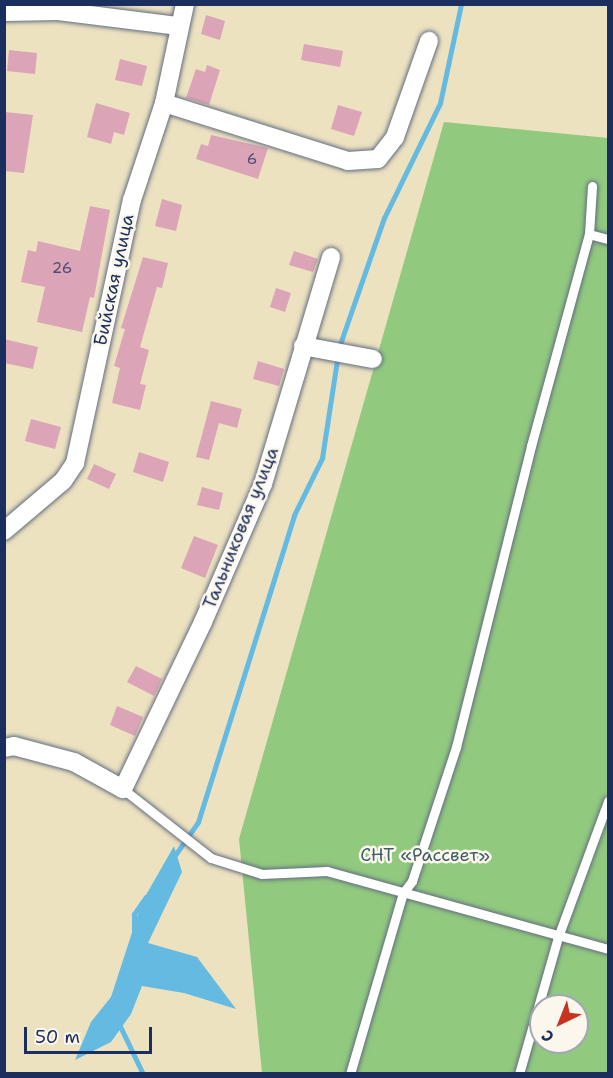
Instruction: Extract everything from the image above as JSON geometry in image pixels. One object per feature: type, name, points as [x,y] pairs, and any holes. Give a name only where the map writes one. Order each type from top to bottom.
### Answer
[{"type":"street","name":"Бийская улица","points":[[4,531],[63,481],[75,463],[132,200],[164,103],[185,4]]},
{"type":"street","points":[[4,12],[58,8],[179,26]]},
{"type":"street","points":[[164,103],[348,161],[378,159],[394,137],[429,41]]},
{"type":"street","name":"Тальниковая улица","points":[[123,789],[203,622],[263,484],[330,257]]},
{"type":"street","points":[[303,346],[373,359]]},
{"type":"street","points":[[4,748],[14,746],[74,762],[123,789]]},
{"type":"lane","points":[[350,1074],[403,893],[412,881],[456,747],[531,446],[589,234],[592,186]]},
{"type":"lane","points":[[589,234],[609,239]]},
{"type":"lane","points":[[123,789],[196,850],[262,874],[327,871],[558,937],[609,949]]},
{"type":"lane","points":[[519,1074],[558,937],[609,801]]},
{"type":"green space","name":"СНТ «Рассвет»","points":[[444,122],[608,138],[608,1073],[262,1073],[239,839]]},
{"type":"water","points":[[174,846],[182,872],[148,943],[197,957],[236,1009],[184,993],[142,986],[131,1014],[111,1042],[75,1060],[91,1022],[111,997],[142,902]]},
{"type":"building","points":[[206,15],[225,21],[220,40],[201,34]]},
{"type":"building","points":[[304,44],[343,51],[340,67],[301,60]]},
{"type":"building","points":[[9,50],[37,53],[35,74],[7,71]]},
{"type":"building","points":[[120,59],[147,66],[142,86],[115,80]]},
{"type":"building","points":[[207,65],[220,70],[209,105],[186,98],[196,69],[205,72]]},
{"type":"building","points":[[96,103],[130,113],[124,135],[114,132],[111,144],[87,137]]},
{"type":"building","points":[[338,105],[362,112],[354,136],[331,129]]},
{"type":"building","points":[[5,112],[33,115],[24,173],[4,171]]},
{"type":"building","points":[[211,135],[268,148],[258,179],[196,159],[201,144],[208,146]]},
{"type":"building","points":[[162,199],[182,205],[176,231],[155,226]]},
{"type":"building","points":[[90,206],[110,210],[94,298],[90,297],[82,332],[37,322],[45,287],[21,282],[28,250],[36,252],[38,241],[80,251]]},
{"type":"building","points":[[294,251],[318,259],[313,272],[289,265]]},
{"type":"building","points":[[143,257],[168,263],[162,288],[157,287],[140,347],[149,350],[140,384],[146,385],[140,410],[112,403],[120,368],[114,366],[125,329],[121,328]]},
{"type":"building","points":[[276,288],[291,293],[285,312],[270,307]]},
{"type":"building","points":[[4,339],[38,347],[33,369],[4,363]]},
{"type":"building","points":[[258,361],[284,369],[279,386],[253,379]]},
{"type":"building","points":[[211,401],[242,409],[237,428],[219,423],[209,460],[196,457]]},
{"type":"building","points":[[31,419],[61,427],[55,449],[25,441]]},
{"type":"building","points":[[139,452],[169,462],[163,482],[133,472]]},
{"type":"building","points":[[94,464],[116,474],[109,489],[87,479]]},
{"type":"building","points":[[202,487],[223,493],[219,510],[197,505]]},
{"type":"building","points":[[194,536],[218,545],[205,578],[181,568]]},
{"type":"building","points":[[136,666],[162,679],[154,696],[127,682]]},
{"type":"building","points":[[117,706],[143,717],[135,736],[110,725]]},
{"type":"waterway","points":[[173,858],[198,822],[294,515],[322,458],[339,347],[384,218],[440,103],[461,4]]},
{"type":"waterway","points":[[134,935],[134,914],[146,897]]},
{"type":"waterway","points":[[119,1024],[143,1074]]}]
